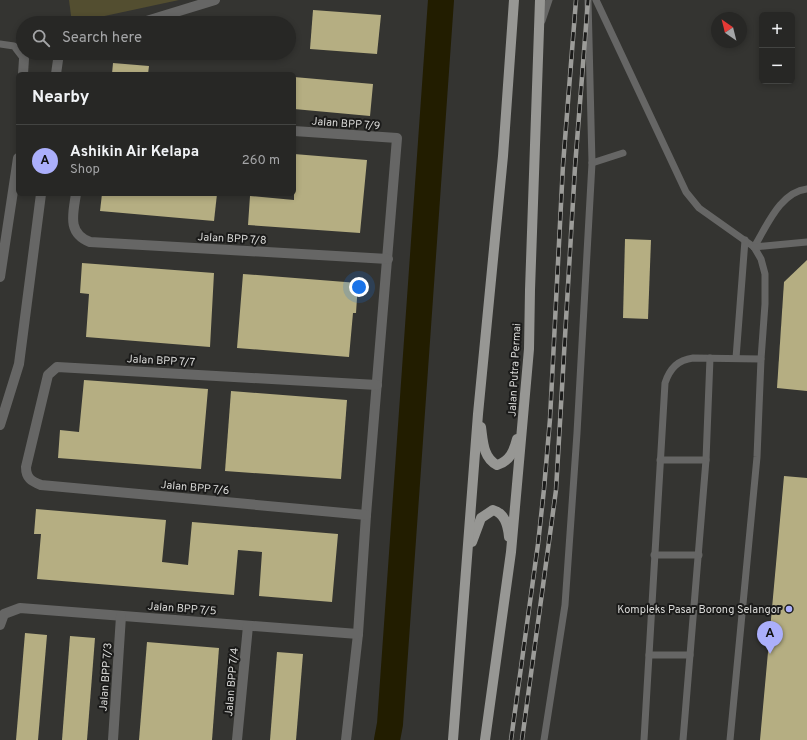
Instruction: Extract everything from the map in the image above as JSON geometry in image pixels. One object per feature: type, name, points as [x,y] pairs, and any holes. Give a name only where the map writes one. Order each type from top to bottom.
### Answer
[{"type":"main road","points":[[453,740],[478,414],[503,156],[514,0]]},
{"type":"main road","name":"Jalan Putra Permai","points":[[485,740],[511,552],[529,349],[540,0]]},
{"type":"main road","points":[[478,414],[485,450],[489,459],[497,465],[507,460],[514,450],[524,410]]},
{"type":"main road","points":[[466,561],[481,518],[493,510],[499,512],[503,516],[508,530],[511,552]]},
{"type":"street","points":[[163,16],[215,0]]},
{"type":"street","points":[[23,72],[24,60]]},
{"type":"street","points":[[56,72],[58,60]]},
{"type":"street","name":"Jalan BPP 7/9","points":[[296,131],[397,138],[388,259]]},
{"type":"street","points":[[0,277],[16,171]]},
{"type":"street","points":[[0,425],[18,364],[41,196]]},
{"type":"street","name":"Jalan BPP 7/8","points":[[76,196],[72,220],[74,228],[78,235],[90,242],[388,259]]},
{"type":"street","points":[[346,740],[358,634],[366,515],[388,259]]},
{"type":"street","name":"Jalan BPP 7/7","points":[[26,475],[26,467],[48,375],[57,368],[378,385]]},
{"type":"street","name":"Jalan BPP 7/6","points":[[26,475],[32,482],[41,485],[366,515]]},
{"type":"street","name":"Jalan BPP 7/5","points":[[0,625],[4,614],[20,608],[358,634]]},
{"type":"street","name":"Jalan BPP 7/3","points":[[113,740],[121,616]]},
{"type":"street","name":"Jalan BPP 7/4","points":[[238,740],[248,626]]},
{"type":"lane","points":[[538,31],[549,0]]},
{"type":"lane","points":[[544,740],[565,605],[578,425],[592,163],[588,0]]},
{"type":"lane","points":[[596,0],[686,192],[699,208],[754,247],[761,259],[765,274],[765,304],[757,457],[730,740]]},
{"type":"lane","points":[[0,44],[14,46],[16,48]]},
{"type":"lane","points":[[592,163],[623,154]]},
{"type":"lane","points":[[754,247],[779,206],[790,196],[807,189]]},
{"type":"lane","points":[[736,358],[745,240]]},
{"type":"lane","points":[[754,247],[807,242]]},
{"type":"lane","points":[[683,740],[706,460],[710,358]]},
{"type":"lane","points":[[644,740],[665,383],[668,373],[676,364],[684,359],[761,359]]},
{"type":"lane","points":[[660,460],[706,460]]},
{"type":"lane","points":[[654,555],[699,555]]},
{"type":"lane","points":[[649,655],[690,655]]},
{"type":"shaded area","points":[[69,0],[179,0],[105,16],[71,16]]},
{"type":"building","points":[[313,10],[381,15],[377,54],[310,49]]},
{"type":"building","points":[[113,63],[149,66],[148,72],[112,72]]},
{"type":"building","points":[[296,77],[373,84],[370,116],[296,109]]},
{"type":"building","points":[[296,154],[367,160],[360,233],[248,225],[250,196],[294,200],[294,196],[296,196]]},
{"type":"building","points":[[102,196],[217,196],[214,221],[100,211]]},
{"type":"building","points":[[625,239],[651,240],[648,319],[623,318]]},
{"type":"building","points":[[807,260],[807,391],[777,388],[784,282]]},
{"type":"building","points":[[82,263],[214,273],[210,347],[86,337],[89,294],[80,293]]},
{"type":"building","points":[[243,274],[358,283],[356,313],[353,313],[349,357],[237,348]]},
{"type":"building","points":[[84,380],[208,389],[201,469],[58,458],[60,430],[79,432]]},
{"type":"building","points":[[231,391],[347,400],[341,479],[225,471]]},
{"type":"building","name":"Kompleks Pasar Borong Selangor","points":[[784,476],[807,478],[807,740],[760,740]]},
{"type":"building","points":[[36,509],[166,520],[162,562],[188,565],[192,522],[338,534],[332,602],[259,596],[262,552],[238,550],[234,595],[37,579],[41,534],[34,534]]},
{"type":"building","points":[[25,633],[47,635],[38,740],[16,740]]},
{"type":"building","points":[[70,636],[95,638],[87,740],[62,740]]},
{"type":"building","points":[[147,642],[219,648],[212,740],[139,740]]},
{"type":"building","points":[[277,652],[303,654],[296,740],[270,740]]},
{"type":"waterway","points":[[387,740],[390,724],[441,0]]},
{"type":"railway","points":[[511,740],[538,544],[544,489],[550,419],[563,165],[576,0]]},
{"type":"railway","points":[[522,740],[556,490],[575,167],[588,0]]},
{"type":"place","name":"Kompleks Pasar Borong Selangor","points":[[789,609]]},
{"type":"place","name":"Ashikin Air Kelapa","points":[[770,654]]}]
